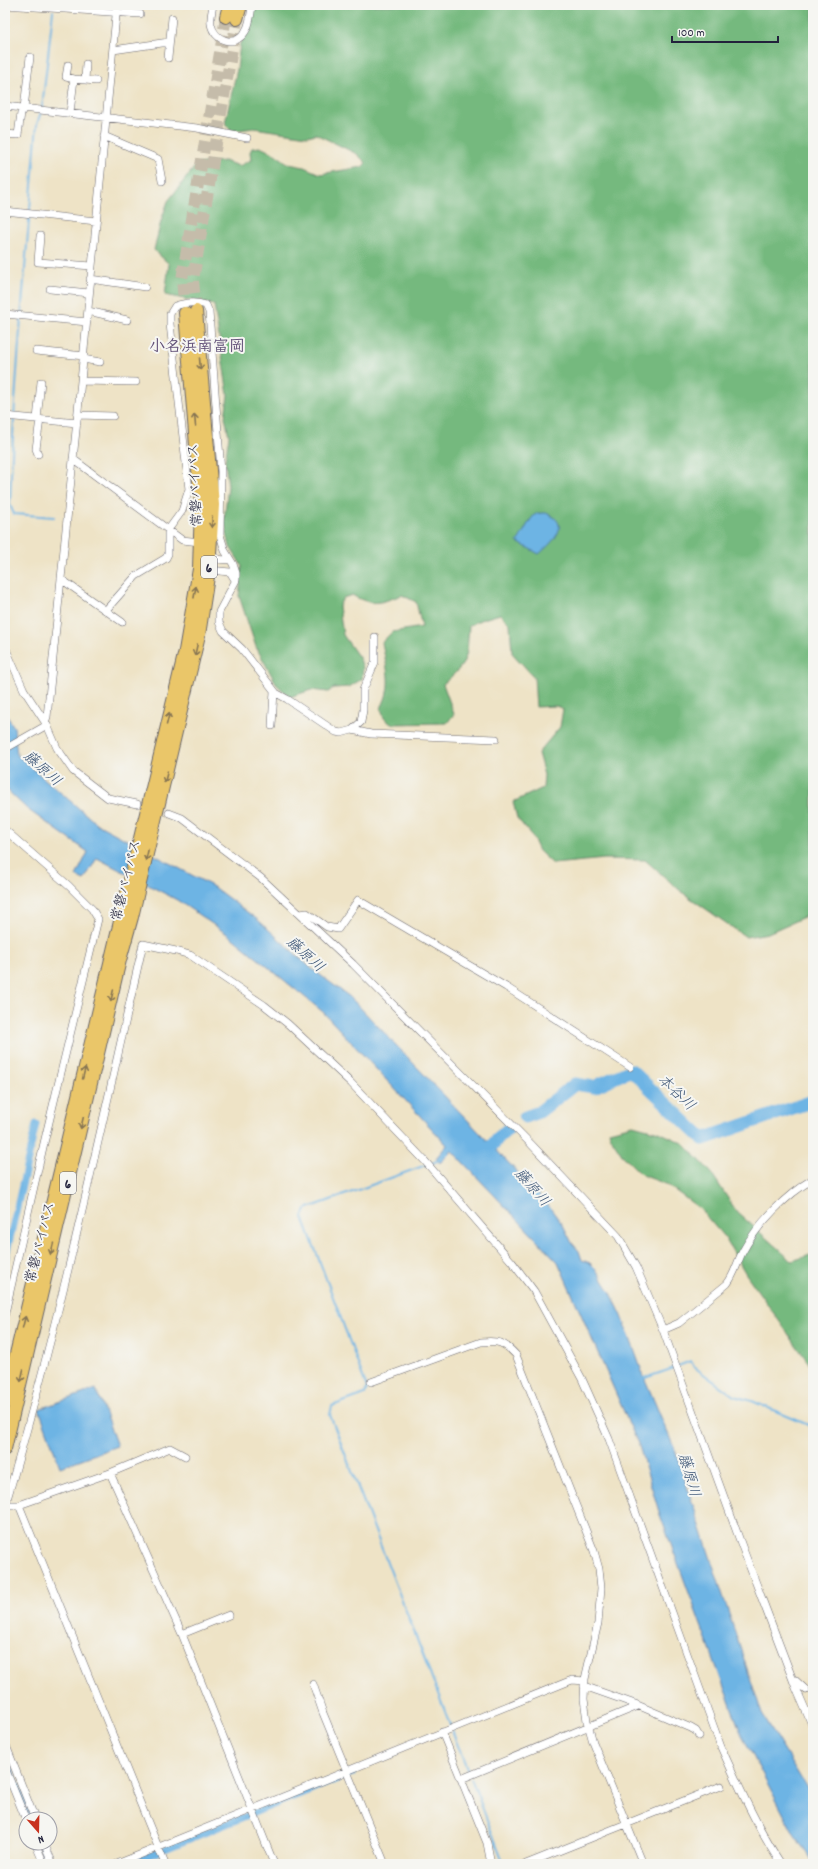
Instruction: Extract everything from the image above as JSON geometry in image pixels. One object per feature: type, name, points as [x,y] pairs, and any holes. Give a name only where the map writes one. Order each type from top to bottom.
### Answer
[{"type":"highway","points":[[231,13],[241,5]]},
{"type":"highway","name":"常磐バイパス","points":[[5,1449],[120,960],[146,811],[185,651],[199,569],[200,505],[190,312],[213,505],[209,570],[199,635],[146,811]]},
{"type":"highway","name":"常磐バイパス","points":[[5,1400],[127,914]]},
{"type":"street","points":[[5,5],[116,14],[140,14]]},
{"type":"street","points":[[5,749],[46,723],[47,717],[82,381],[90,279],[117,5]]},
{"type":"street","points":[[213,5],[211,20],[212,28],[219,38],[226,42],[237,39],[246,31],[252,5]]},
{"type":"street","points":[[168,58],[172,18]]},
{"type":"street","points":[[113,50],[169,42]]},
{"type":"street","points":[[5,134],[18,135],[30,57]]},
{"type":"street","points":[[85,80],[86,64]]},
{"type":"street","points":[[68,65],[66,78],[96,81]]},
{"type":"street","points":[[70,113],[74,78]]},
{"type":"street","points":[[5,106],[197,128],[247,138]]},
{"type":"street","points":[[104,136],[158,159],[162,181]]},
{"type":"street","points":[[5,211],[96,221]]},
{"type":"street","points":[[40,236],[38,262],[92,266]]},
{"type":"street","points":[[90,279],[145,287]]},
{"type":"street","points":[[50,289],[89,293]]},
{"type":"street","points":[[106,610],[136,576],[166,558],[168,554],[168,530],[182,511],[189,489],[174,363],[170,314],[175,306],[195,302],[206,305],[209,312],[221,472],[220,535],[236,573],[236,580],[219,612],[221,628],[242,649],[274,691],[336,732],[341,733],[352,730],[361,722],[363,717],[363,690],[375,662],[375,637]]},
{"type":"street","points":[[88,311],[127,320]]},
{"type":"street","points":[[5,314],[87,322]]},
{"type":"street","points":[[36,351],[84,358],[100,362]]},
{"type":"street","points":[[82,381],[136,382]]},
{"type":"street","points":[[38,454],[36,449],[41,382]]},
{"type":"street","points":[[5,416],[39,419],[77,419],[113,416]]},
{"type":"street","points":[[73,459],[182,540],[200,542]]},
{"type":"street","points":[[210,554],[217,559],[230,559]]},
{"type":"street","points":[[209,570],[230,572],[236,580]]},
{"type":"street","points":[[62,579],[122,622]]},
{"type":"street","points":[[5,647],[24,690],[46,723],[66,762],[80,778],[108,798],[146,811]]},
{"type":"street","points":[[272,726],[274,691]]},
{"type":"street","points":[[352,730],[371,734],[496,739]]},
{"type":"street","points":[[169,813],[182,818],[261,878],[354,964],[531,1144],[618,1236],[636,1267],[663,1330],[743,1549],[796,1688],[813,1727]]},
{"type":"street","points":[[5,830],[69,886],[92,909],[98,918],[5,1313]]},
{"type":"street","points":[[300,914],[307,913],[327,927],[338,929],[358,900],[506,987],[630,1067]]},
{"type":"street","points":[[185,1456],[170,1448],[110,1473],[19,1506],[5,1506],[42,1372],[98,1144],[142,944],[176,950],[200,961],[264,1004],[288,1024],[351,1083],[424,1160],[512,1262],[534,1291],[582,1379],[609,1440],[721,1747],[741,1793],[770,1847],[782,1864]]},
{"type":"street","points":[[663,1330],[679,1324],[727,1284],[731,1279],[743,1251],[764,1220],[813,1178]]},
{"type":"street","points":[[371,1382],[481,1342],[495,1341],[507,1346],[516,1355],[594,1551],[599,1569],[601,1588],[600,1606],[585,1684],[584,1699],[593,1742],[643,1864]]},
{"type":"street","points":[[110,1473],[182,1634],[274,1864]]},
{"type":"street","points":[[19,1506],[165,1864]]},
{"type":"street","points":[[182,1634],[229,1615]]},
{"type":"street","points":[[117,1864],[572,1680],[695,1729],[699,1736]]},
{"type":"street","points":[[795,1680],[806,1690]]},
{"type":"street","points":[[313,1684],[326,1720],[385,1864]]},
{"type":"street","points":[[461,1780],[638,1706]]},
{"type":"street","points":[[442,1732],[489,1848],[491,1864]]},
{"type":"street","points":[[5,1743],[32,1811]]},
{"type":"street","points":[[5,1768],[22,1811]]},
{"type":"street","points":[[526,1864],[721,1786]]},
{"type":"street","points":[[38,1851],[44,1864]]},
{"type":"street","points":[[47,1851],[53,1864]]},
{"type":"green space","points":[[255,5],[813,5],[813,913],[768,933],[746,937],[683,893],[645,860],[605,859],[553,864],[539,851],[532,836],[517,818],[513,802],[543,788],[544,775],[538,753],[560,727],[563,709],[556,706],[536,707],[534,677],[512,653],[510,624],[500,614],[480,620],[469,626],[467,653],[465,659],[458,670],[443,684],[454,714],[447,723],[391,724],[384,718],[381,708],[387,692],[388,676],[382,642],[392,632],[422,627],[416,602],[402,595],[382,602],[371,602],[352,595],[343,598],[339,606],[343,635],[360,659],[363,668],[362,679],[349,687],[334,688],[328,692],[311,690],[290,697],[277,685],[256,647],[239,596],[242,566],[230,547],[224,521],[228,486],[225,461],[229,436],[225,417],[228,395],[214,305],[165,295],[169,264],[154,250],[161,221],[168,201],[197,164],[224,161],[239,166],[251,160],[250,152],[252,148],[260,147],[275,154],[289,164],[304,167],[320,174],[362,167],[366,163],[357,154],[316,134],[307,136],[254,128],[231,131],[225,123],[237,69],[240,43],[249,31]]},
{"type":"green space","points":[[633,1125],[659,1132],[683,1143],[710,1171],[737,1212],[792,1261],[813,1254],[813,1369],[746,1274],[725,1238],[699,1208],[666,1184],[642,1175],[622,1155],[611,1138],[609,1131]]},
{"type":"water","points":[[546,513],[554,517],[558,522],[559,528],[554,539],[539,554],[517,542],[534,516],[537,514]]},
{"type":"water","points":[[5,713],[14,727],[17,755],[97,824],[212,886],[258,920],[312,969],[350,997],[544,1200],[563,1225],[572,1243],[579,1251],[582,1260],[590,1263],[595,1268],[610,1291],[622,1316],[644,1377],[675,1450],[762,1714],[813,1798],[813,1863],[794,1834],[741,1733],[660,1515],[639,1446],[558,1262],[452,1151],[440,1163],[436,1158],[447,1145],[323,1012],[230,936],[177,900],[97,858],[84,880],[76,876],[88,852],[27,809],[5,788]]},
{"type":"water","points":[[96,1389],[117,1446],[60,1467],[39,1409]]},
{"type":"waterway","points":[[42,108],[53,11]]},
{"type":"waterway","points":[[41,112],[37,124],[21,314],[14,410],[10,505],[14,514],[54,517]]},
{"type":"waterway","name":"本谷川","points":[[525,1117],[539,1112],[575,1084],[594,1087],[631,1070],[703,1139],[813,1101]]},
{"type":"waterway","points":[[5,1260],[36,1124]]},
{"type":"waterway","name":"本谷川","points":[[484,1156],[498,1138],[508,1129]]},
{"type":"waterway","points":[[430,1164],[439,1160]]},
{"type":"waterway","points":[[426,1165],[306,1209],[303,1217],[367,1388],[365,1394],[332,1406],[330,1415],[451,1727]]},
{"type":"waterway","points":[[678,1366],[691,1361],[694,1367],[734,1396],[752,1401],[813,1427]]},
{"type":"waterway","points":[[642,1379],[674,1368]]},
{"type":"waterway","points":[[452,1731],[469,1773]]},
{"type":"waterway","points":[[5,1757],[27,1811]]},
{"type":"waterway","points":[[128,1864],[352,1773]]},
{"type":"waterway","points":[[471,1778],[504,1864]]},
{"type":"waterway","points":[[43,1851],[48,1864]]},
{"type":"tunnel","points":[[185,313],[182,279],[226,17]]},
{"type":"tunnel","points":[[196,311],[193,280],[237,19]]},
{"type":"district","name":"小名浜南富岡","points":[[197,345]]},
{"type":"water label","name":"藤原川","points":[[43,768]]},
{"type":"water label","name":"藤原川","points":[[306,954]]},
{"type":"water label","name":"藤原川","points":[[533,1187]]},
{"type":"water label","name":"藤原川","points":[[690,1475]]}]
